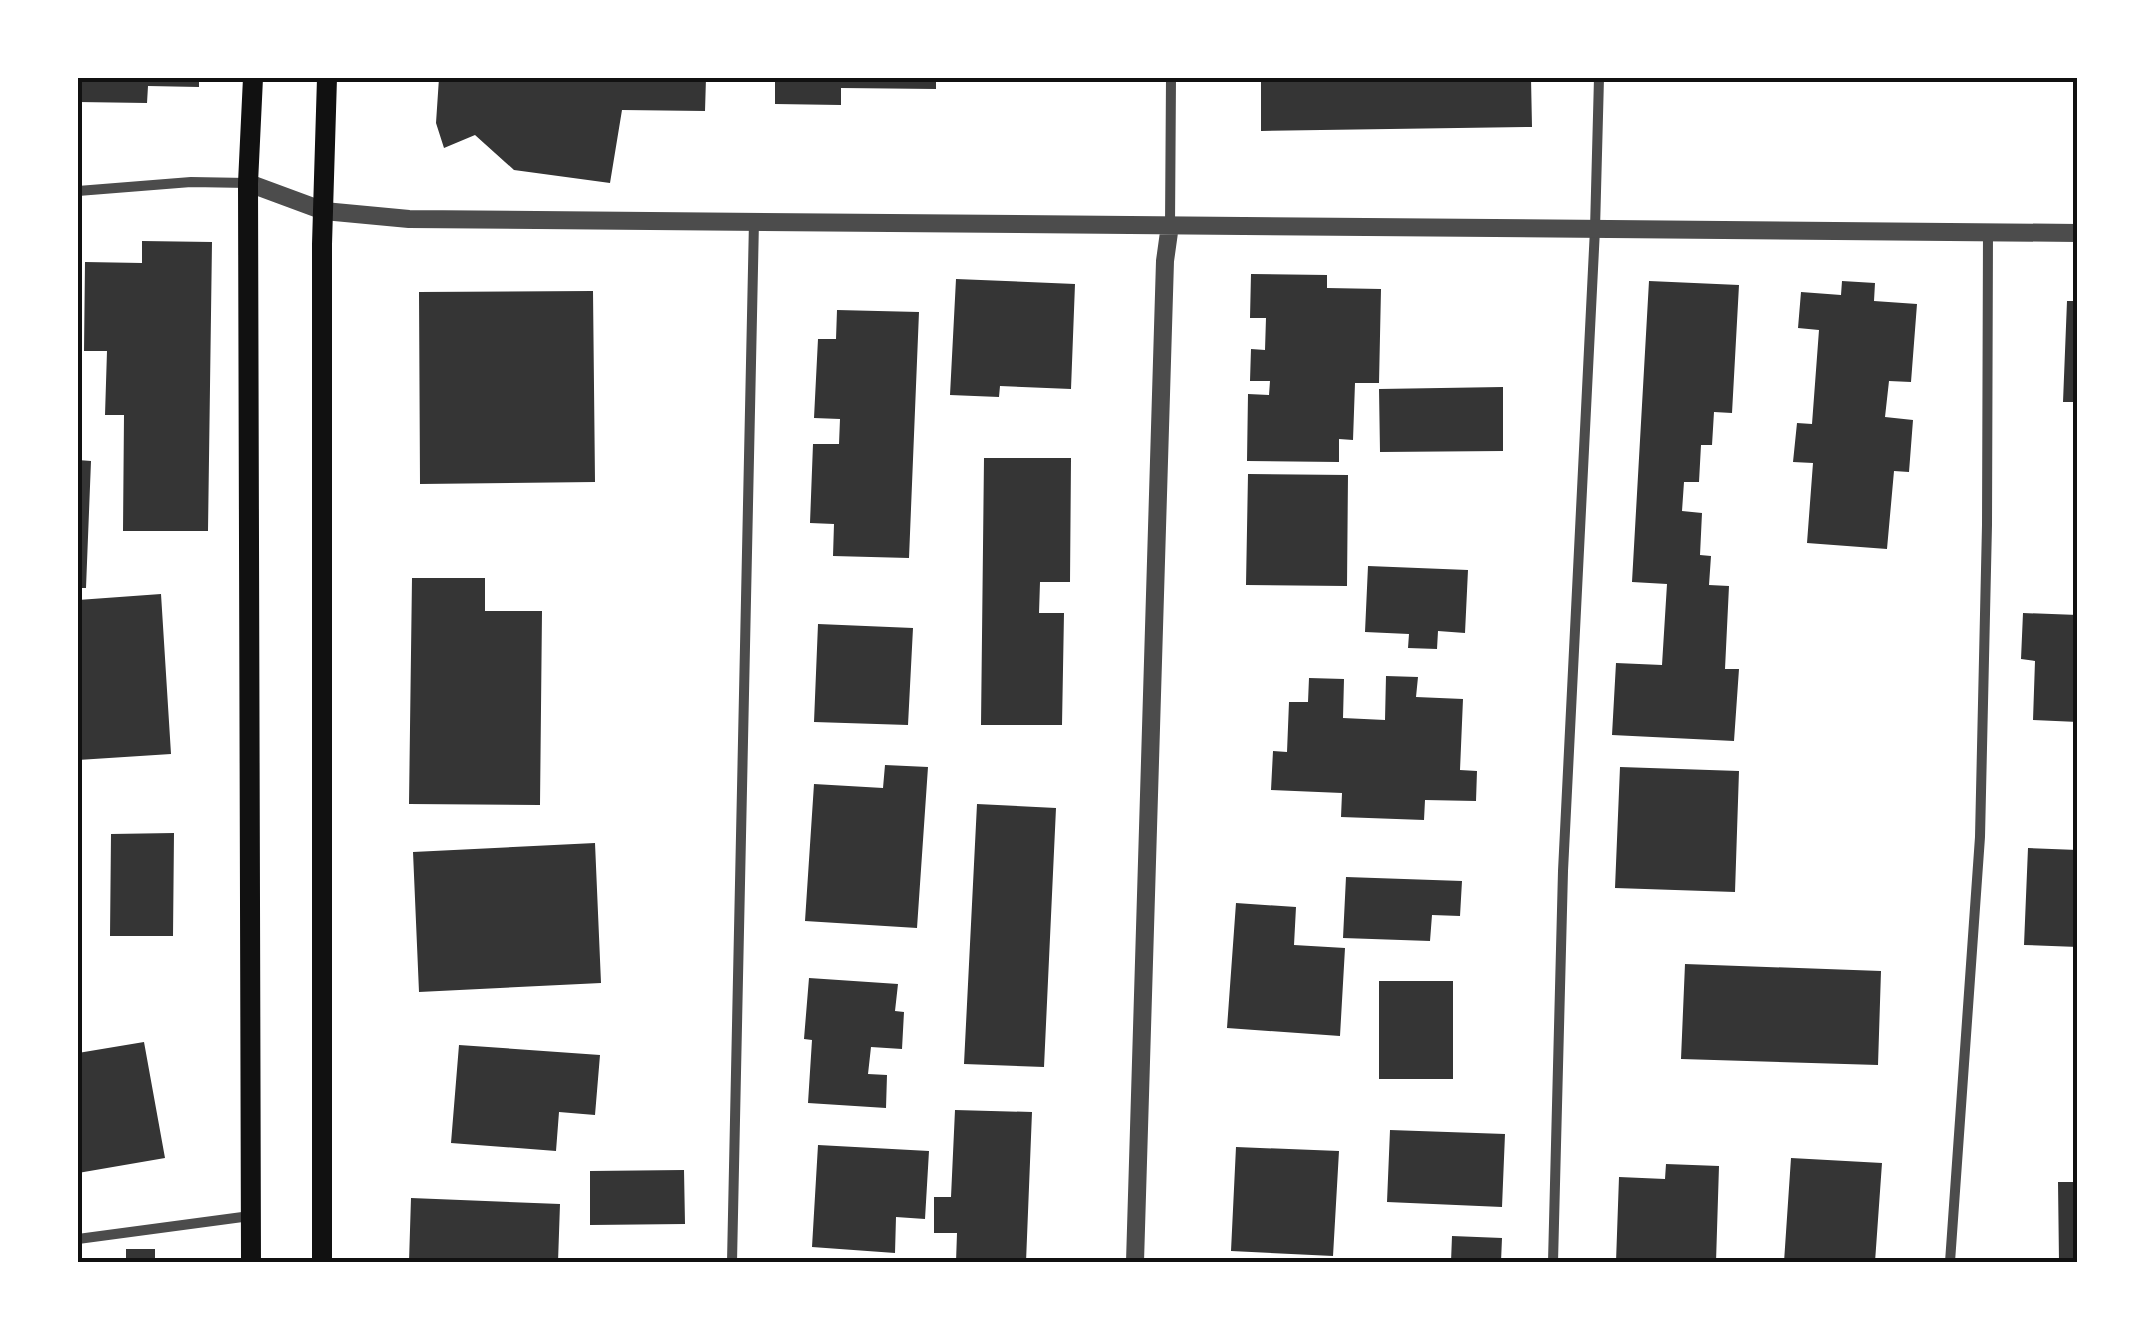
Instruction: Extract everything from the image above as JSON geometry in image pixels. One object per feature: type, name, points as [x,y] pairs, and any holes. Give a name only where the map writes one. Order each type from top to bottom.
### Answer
[{"type":"main road","points":[[251,1262],[248,183],[253,78]]},
{"type":"main road","points":[[322,1262],[326,78]]},
{"type":"street","points":[[1135,1262],[1172,78]]},
{"type":"street","points":[[1553,1262],[1562,871],[1595,229],[1598,78]]},
{"type":"street","points":[[78,191],[192,182],[248,183],[324,211],[409,218],[2078,233]]},
{"type":"street","points":[[732,1262],[754,221]]},
{"type":"street","points":[[1950,1262],[1980,837],[1988,232]]},
{"type":"street","points":[[78,1239],[251,1216]]},
{"type":"building","points":[[78,78],[199,78],[199,87],[148,86],[147,103],[78,102]]},
{"type":"building","points":[[439,78],[706,78],[705,111],[622,110],[610,183],[514,170],[475,135],[444,148],[436,123]]},
{"type":"building","points":[[775,78],[936,78],[936,89],[841,88],[841,105],[775,104]]},
{"type":"building","points":[[1261,78],[1531,78],[1532,127],[1261,131]]},
{"type":"building","points":[[142,241],[212,242],[208,531],[123,531],[124,415],[105,415],[107,351],[84,351],[85,262],[142,263]]},
{"type":"building","points":[[1251,274],[1327,275],[1327,288],[1381,289],[1379,383],[1355,383],[1353,440],[1339,439],[1339,462],[1247,461],[1248,394],[1269,395],[1270,381],[1250,381],[1251,349],[1265,350],[1266,318],[1250,318]]},
{"type":"building","points":[[956,279],[1075,284],[1071,389],[1000,386],[999,397],[950,395]]},
{"type":"building","points":[[1649,281],[1739,285],[1732,413],[1714,412],[1712,445],[1701,445],[1699,482],[1684,482],[1682,511],[1702,513],[1700,555],[1711,556],[1709,585],[1729,586],[1725,669],[1739,669],[1734,741],[1612,735],[1616,663],[1662,665],[1667,584],[1632,582]]},
{"type":"building","points":[[1842,281],[1875,283],[1874,301],[1917,304],[1911,382],[1889,381],[1885,417],[1913,420],[1909,472],[1894,471],[1887,549],[1807,543],[1813,463],[1793,462],[1797,423],[1812,424],[1819,330],[1798,328],[1801,292],[1841,295]]},
{"type":"building","points":[[593,291],[595,482],[420,484],[419,292]]},
{"type":"building","points":[[2067,301],[2078,301],[2078,402],[2063,402]]},
{"type":"building","points":[[837,310],[919,312],[909,558],[833,556],[834,524],[810,523],[813,444],[839,444],[840,419],[814,418],[818,339],[836,339]]},
{"type":"building","points":[[1503,387],[1503,451],[1380,452],[1379,389]]},
{"type":"building","points":[[984,458],[1071,458],[1070,582],[1040,582],[1039,613],[1064,613],[1062,725],[981,725]]},
{"type":"building","points":[[78,460],[91,461],[86,588],[78,588]]},
{"type":"building","points":[[1248,474],[1348,475],[1347,586],[1246,585]]},
{"type":"building","points":[[1368,566],[1468,570],[1465,633],[1438,631],[1437,649],[1408,648],[1409,634],[1365,632]]},
{"type":"building","points":[[412,578],[485,578],[485,611],[542,611],[540,805],[409,804]]},
{"type":"building","points":[[161,594],[171,754],[78,760],[78,600]]},
{"type":"building","points":[[2023,613],[2078,615],[2078,722],[2033,720],[2035,661],[2021,659]]},
{"type":"building","points":[[818,624],[913,628],[908,725],[814,722]]},
{"type":"building","points":[[1386,676],[1418,677],[1416,697],[1463,699],[1460,770],[1477,771],[1476,801],[1425,800],[1424,820],[1341,817],[1342,793],[1271,790],[1273,751],[1287,752],[1289,702],[1308,702],[1309,678],[1344,679],[1343,718],[1385,720]]},
{"type":"building","points":[[885,765],[928,767],[917,928],[805,921],[814,784],[883,788]]},
{"type":"building","points":[[1620,767],[1739,771],[1735,892],[1615,888]]},
{"type":"building","points":[[977,804],[1056,808],[1044,1067],[964,1064]]},
{"type":"building","points":[[174,833],[173,936],[110,936],[111,834]]},
{"type":"building","points":[[595,843],[601,983],[419,992],[413,852]]},
{"type":"building","points":[[2028,848],[2078,850],[2078,947],[2024,945]]},
{"type":"building","points":[[1346,877],[1462,881],[1460,916],[1432,915],[1430,941],[1343,938]]},
{"type":"building","points":[[1236,903],[1296,907],[1294,945],[1345,948],[1340,1036],[1227,1028]]},
{"type":"building","points":[[1685,964],[1881,971],[1878,1065],[1681,1059]]},
{"type":"building","points":[[809,978],[898,984],[895,1011],[904,1012],[902,1049],[871,1047],[868,1074],[887,1075],[886,1108],[808,1103],[812,1040],[804,1039]]},
{"type":"building","points":[[1379,981],[1453,981],[1453,1079],[1379,1079]]},
{"type":"building","points":[[144,1042],[165,1158],[78,1173],[78,1053]]},
{"type":"building","points":[[459,1045],[600,1055],[595,1115],[559,1112],[556,1151],[451,1143]]},
{"type":"building","points":[[955,1110],[1032,1112],[1026,1262],[956,1262],[957,1233],[934,1233],[934,1197],[951,1197]]},
{"type":"building","points":[[1390,1130],[1505,1134],[1502,1207],[1387,1202]]},
{"type":"building","points":[[818,1145],[929,1151],[925,1219],[896,1217],[895,1253],[812,1247]]},
{"type":"building","points":[[1236,1147],[1339,1151],[1333,1256],[1231,1251]]},
{"type":"building","points":[[1791,1158],[1882,1163],[1875,1262],[1784,1262]]},
{"type":"building","points":[[1666,1164],[1719,1166],[1716,1262],[1616,1262],[1619,1177],[1665,1179]]},
{"type":"building","points":[[684,1170],[685,1224],[590,1225],[590,1171]]},
{"type":"building","points":[[2058,1182],[2078,1182],[2078,1262],[2059,1262]]},
{"type":"building","points":[[411,1198],[560,1204],[558,1262],[409,1262]]},
{"type":"building","points":[[1452,1236],[1502,1238],[1501,1262],[1451,1262]]},
{"type":"building","points":[[126,1249],[155,1249],[155,1262],[126,1262]]}]
